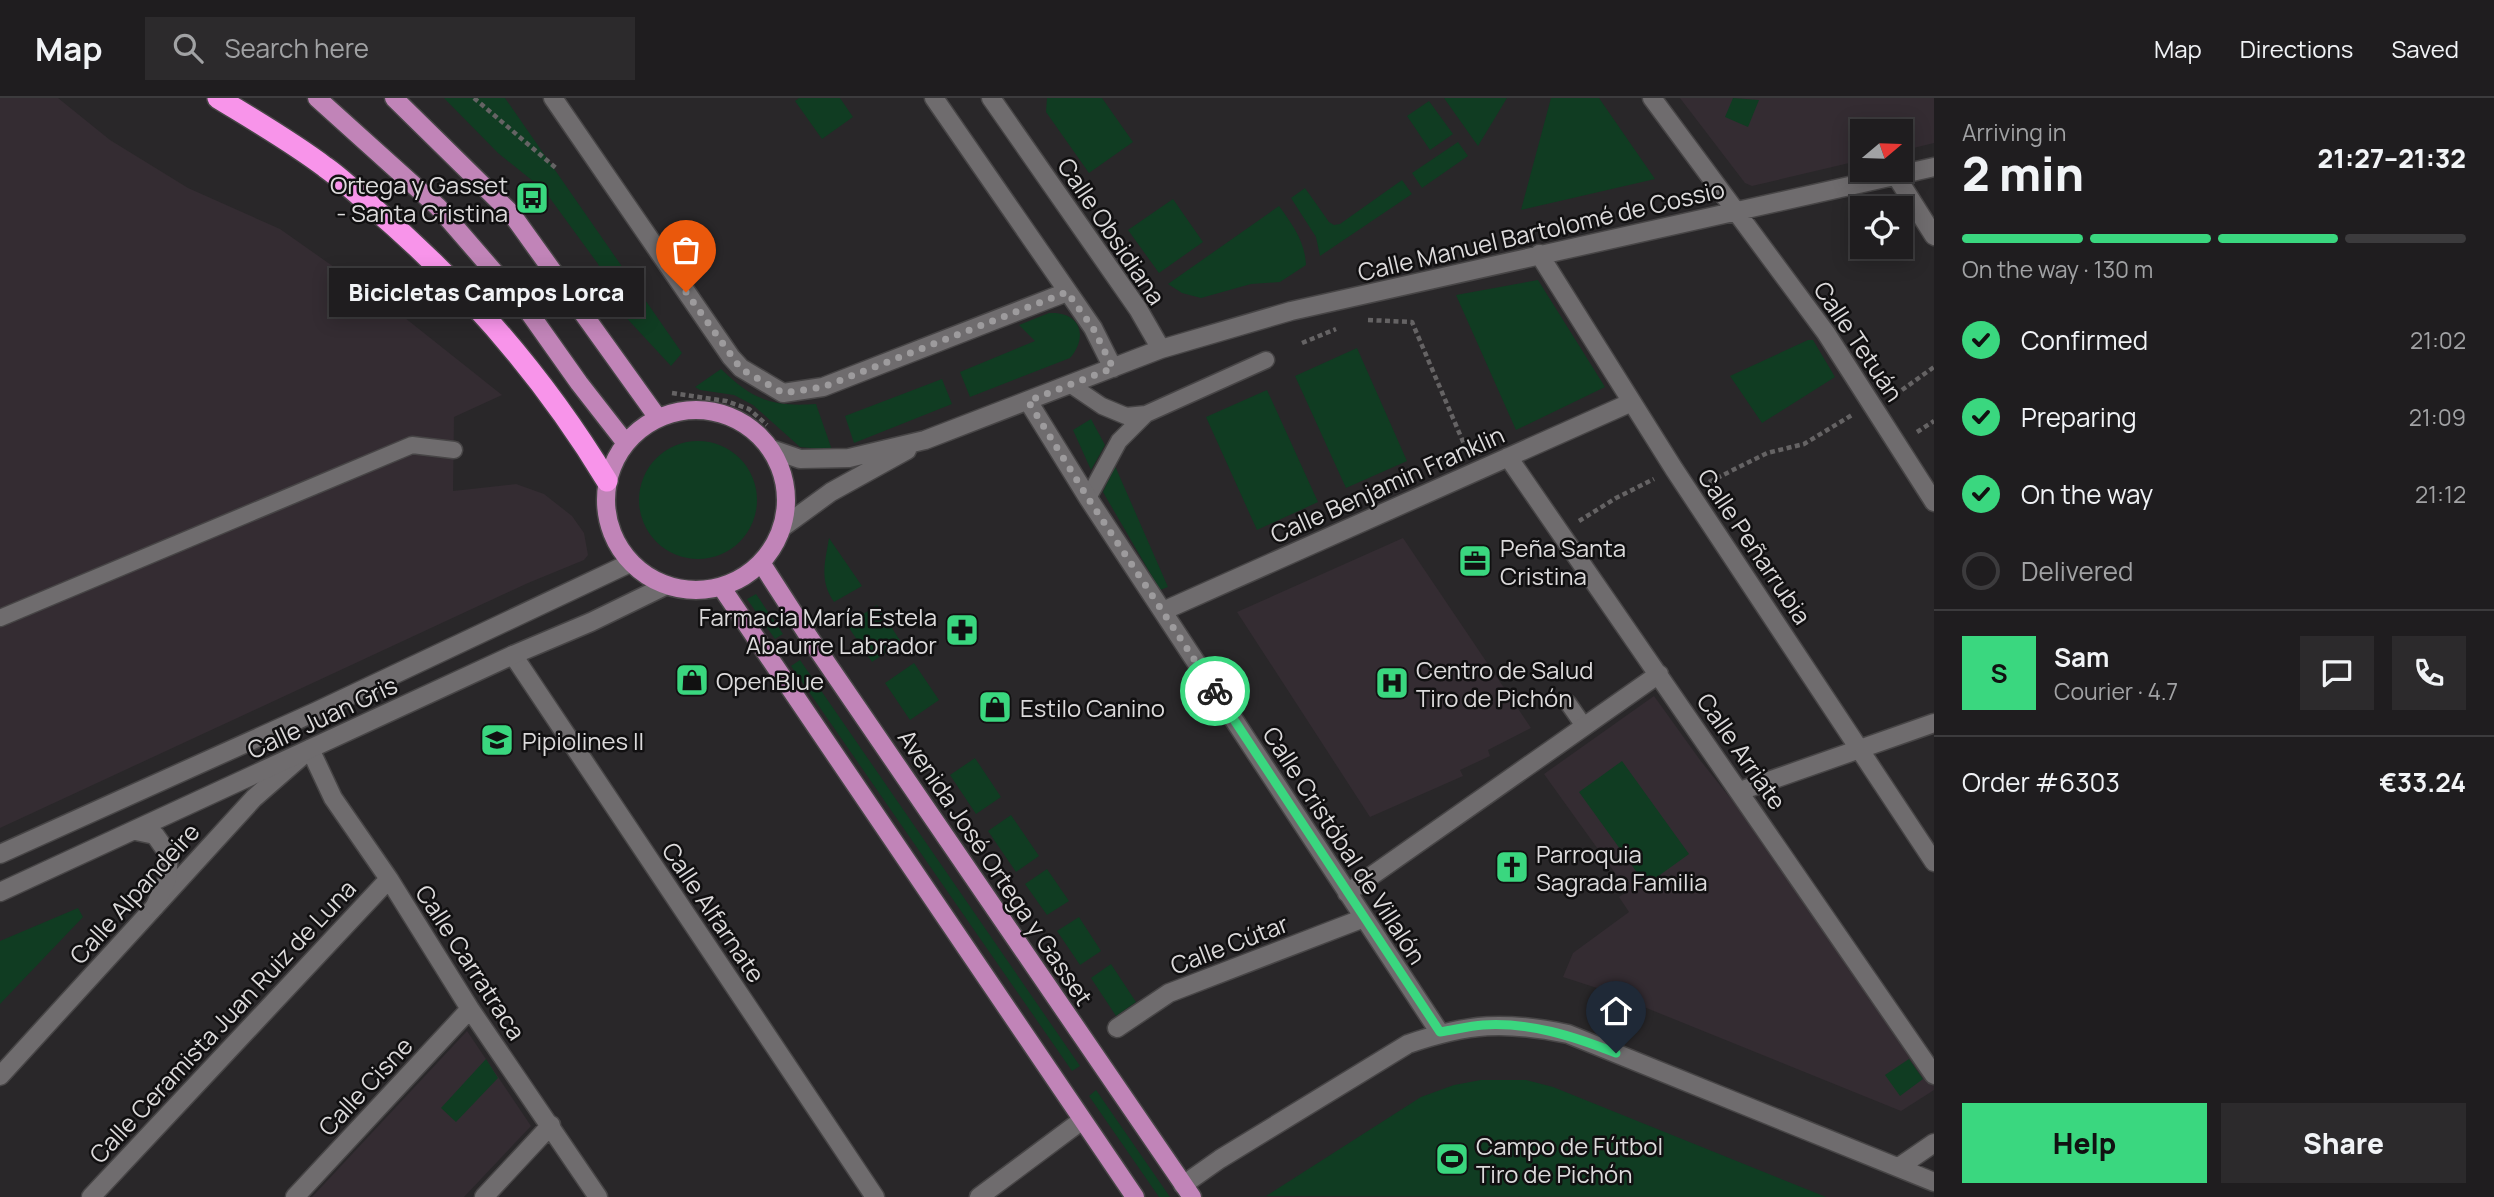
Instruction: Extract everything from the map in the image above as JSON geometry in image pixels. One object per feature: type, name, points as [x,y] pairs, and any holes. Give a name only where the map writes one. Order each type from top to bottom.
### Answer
[{"type":"highway","points":[[218,98],[325,167],[412,241],[472,302],[554,401],[578,433],[607,481]]},
{"type":"main road","points":[[317,98],[438,207],[528,311],[625,442]]},
{"type":"main road","points":[[394,98],[511,213],[658,418]]},
{"type":"main road","points":[[682,410],[708,410],[732,417],[754,430],[771,449],[783,474],[787,500],[783,527],[774,547],[761,564],[743,579],[703,592],[665,586],[630,563],[610,531],[605,494],[614,461],[625,442],[640,428],[658,418],[682,410]]},
{"type":"main road","name":"Avenida José Ortega y Gasset","points":[[761,564],[808,637],[1188,1191]]},
{"type":"main road","points":[[722,588],[1135,1197]]},
{"type":"street","points":[[554,98],[731,357],[741,369],[783,393],[823,387],[1067,292]]},
{"type":"street","points":[[934,98],[1093,328],[1113,368]]},
{"type":"street","name":"Calle Tetuán","points":[[1652,98],[1826,333],[1934,502]]},
{"type":"street","name":"Calle Obsidiana","points":[[995,100],[1138,309],[1161,349]]},
{"type":"street","name":"Calle Manuel Bartolomé de Cossio","points":[[1913,172],[1934,167]]},
{"type":"street","name":"Calle Manuel Bartolomé de Cossio","points":[[1161,349],[1291,312],[1539,254],[1869,182]]},
{"type":"street","points":[[1900,182],[1934,236]]},
{"type":"street","name":"Calle Peñarrubia","points":[[1539,254],[1690,494],[1934,862]]},
{"type":"street","points":[[771,449],[800,460],[849,458],[925,440],[1161,349]]},
{"type":"street","name":"Calle Cristóbal de Villalón","points":[[1028,401],[1088,498],[1440,1032]]},
{"type":"street","name":"Calle Benjamin Franklin","points":[[1163,611],[1632,402]]},
{"type":"street","points":[[783,527],[831,492],[925,440]]},
{"type":"street","name":"Calle Arriate","points":[[1508,457],[1934,1075]]},
{"type":"street","name":"Calle Juan Gris","points":[[0,854],[317,711],[630,563]]},
{"type":"street","name":"Calle Juan Gris","points":[[0,892],[513,655],[592,622],[665,586]]},
{"type":"street","name":"Calle Alfarnate","points":[[513,655],[875,1197]]},
{"type":"street","points":[[1348,893],[1659,674]]},
{"type":"street","points":[[310,750],[317,711]]},
{"type":"street","points":[[1740,791],[1934,723]]},
{"type":"street","name":"Calle Carratraca","points":[[310,750],[334,798],[389,879],[470,1009],[598,1197]]},
{"type":"street","name":"Calle Alpandeire","points":[[0,1076],[254,798],[310,750]]},
{"type":"street","points":[[136,831],[155,835],[169,855],[167,879],[155,906]]},
{"type":"street","name":"Calle Ceramista Juan Ruiz de Luna","points":[[91,1197],[389,879]]},
{"type":"street","name":"Calle Cútar","points":[[1117,1028],[1169,993],[1364,918]]},
{"type":"street","name":"Calle Cisne","points":[[295,1197],[470,1009]]},
{"type":"street","points":[[1188,1191],[1220,1159],[1376,1062],[1408,1044],[1440,1032],[1483,1025],[1533,1027],[1568,1034],[1934,1182]]},
{"type":"street","points":[[979,1197],[1081,1121]]},
{"type":"street","points":[[484,1197],[551,1125]]},
{"type":"street","points":[[1899,1167],[1934,1143]]},
{"type":"lane","points":[[1071,385],[1102,406],[1126,416],[1146,414],[1266,360]]},
{"type":"lane","points":[[1088,498],[1119,441],[1146,414]]},
{"type":"lane","points":[[0,618],[412,445],[454,450]]},
{"type":"lane","points":[[1568,703],[1584,726]]},
{"type":"path","points":[[474,98],[557,169]]},
{"type":"path","points":[[611,314],[628,273]]},
{"type":"path","points":[[1356,324],[1368,320],[1412,322],[1467,452]]},
{"type":"path","points":[[1301,343],[1343,327]]},
{"type":"path","points":[[1690,494],[1767,453],[1804,444],[1873,406],[1934,367]]},
{"type":"path","points":[[1561,533],[1616,498],[1674,469]]},
{"type":"shaded area","points":[[0,98],[58,98],[110,140],[188,188],[280,229],[395,310],[502,395],[454,417],[453,491],[516,484],[544,494],[572,516],[584,533],[588,555],[584,560],[528,583],[0,828]]},
{"type":"shaded area","points":[[1680,98],[1934,98],[1934,143],[1913,148],[1913,119],[1850,119],[1850,163],[1752,186],[1745,183]]},
{"type":"shaded area","name":"Centro de Salud Tiro de Pichón","points":[[1403,538],[1531,728],[1488,750],[1490,756],[1460,770],[1463,776],[1370,817],[1237,612]]},
{"type":"shaded area","points":[[1654,696],[1739,809],[1934,1086],[1934,1090],[1901,1111],[1597,988],[1563,977],[1573,953],[1629,912],[1619,897],[1628,891],[1544,774]]},
{"type":"shaded area","points":[[467,1031],[531,1126],[464,1197],[312,1197]]},
{"type":"green space","points":[[444,98],[505,98],[682,353],[671,366],[621,312],[598,264],[544,190],[498,153]]},
{"type":"green space","points":[[799,98],[840,98],[853,117],[822,139],[795,101]]},
{"type":"green space","points":[[1047,98],[1102,98],[1133,142],[1089,173],[1046,112]]},
{"type":"green space","points":[[1444,98],[1507,98],[1478,146]]},
{"type":"green space","points":[[1551,98],[1599,98],[1655,179],[1521,210]]},
{"type":"green space","points":[[1733,98],[1759,100],[1748,127],[1725,117]]},
{"type":"green space","points":[[1429,101],[1453,134],[1430,150],[1407,116]]},
{"type":"green space","points":[[1458,142],[1468,156],[1422,188],[1412,173]]},
{"type":"green space","points":[[1402,180],[1412,194],[1320,256],[1316,237],[1291,198],[1305,188],[1334,225],[1340,224]]},
{"type":"green space","points":[[1173,199],[1203,242],[1159,273],[1128,230]]},
{"type":"green space","points":[[1279,206],[1301,241],[1306,265],[1280,282],[1251,284],[1201,298],[1182,293],[1168,284]]},
{"type":"green space","points":[[1538,280],[1605,387],[1516,430],[1456,295]]},
{"type":"green space","points":[[1049,313],[1068,316],[1078,327],[1079,341],[1070,358],[970,397],[960,372],[1035,341],[1019,325]]},
{"type":"green space","points":[[1813,340],[1835,377],[1762,423],[1730,376]]},
{"type":"green space","points":[[1357,348],[1407,461],[1346,488],[1295,376]]},
{"type":"green space","points":[[721,369],[743,388],[764,399],[787,404],[816,404],[832,450],[800,447],[753,405],[734,395],[695,387]]},
{"type":"green space","points":[[942,379],[952,404],[854,443],[845,416]]},
{"type":"green space","points":[[1267,390],[1318,502],[1257,530],[1206,417]]},
{"type":"green space","points":[[1091,419],[1105,445],[1091,470],[1073,430]]},
{"type":"green space","points":[[698,441],[721,446],[740,458],[752,477],[757,500],[752,523],[740,542],[721,554],[698,559],[675,554],[656,542],[644,523],[639,500],[644,477],[656,458],[675,446]]},
{"type":"green space","points":[[1115,466],[1168,587],[1160,590],[1103,492]]},
{"type":"green space","points":[[829,538],[862,586],[834,602],[825,579]]},
{"type":"green space","points":[[756,594],[783,634],[775,639],[747,599]]},
{"type":"green space","points":[[877,605],[901,642],[872,662],[847,625]]},
{"type":"green space","points":[[800,660],[1080,1066],[1072,1071],[791,666]]},
{"type":"green space","points":[[914,663],[939,700],[910,720],[885,683]]},
{"type":"green space","points":[[975,758],[1001,797],[976,814],[950,775]]},
{"type":"green space","points":[[1622,761],[1689,854],[1646,885],[1579,792]]},
{"type":"green space","points":[[1011,815],[1039,856],[1016,872],[988,831]]},
{"type":"green space","points":[[1047,869],[1069,901],[1047,915],[1025,884]]},
{"type":"green space","points":[[78,908],[83,917],[0,1004],[0,941]]},
{"type":"green space","points":[[1079,917],[1101,951],[1080,965],[1057,931]]},
{"type":"green space","points":[[1111,964],[1136,1002],[1116,1016],[1091,978]]},
{"type":"green space","points":[[486,1059],[498,1078],[456,1122],[441,1108]]},
{"type":"green space","points":[[1909,1059],[1923,1079],[1900,1096],[1885,1075]]},
{"type":"green space","name":"Campo de Fútbol Tiro de Pichón","points":[[1481,1080],[1526,1080],[1553,1087],[1826,1197],[1266,1196],[1421,1097],[1454,1085]]},
{"type":"green space","points":[[1096,1090],[1170,1197],[1159,1197],[1089,1096]]},
{"type":"way so far","points":[[686,292],[741,369],[783,393],[823,387],[1067,292],[1093,328],[1113,368],[1028,401],[1088,498],[1215,691]]},
{"type":"place","name":"Ortega y Gasset - Santa Cristina","points":[[532,198]]},
{"type":"place","name":"Bicicletas Campos Lorca","points":[[686,292]]},
{"type":"place","name":"Peña Santa Cristina","points":[[1475,561]]},
{"type":"place","name":"Farmacia María Estela Abaurre Labrador","points":[[962,630]]},
{"type":"place","name":"OpenBlue","points":[[692,680]]},
{"type":"place","name":"Centro de Salud Tiro de Pichón","points":[[1392,683]]},
{"type":"place","name":"Estilo Canino","points":[[995,707]]},
{"type":"place","name":"Pipiolines II","points":[[497,740]]},
{"type":"place","name":"Parroquia Sagrada Familia","points":[[1512,867]]},
{"type":"place","name":"Campo de Fútbol Tiro de Pichón","points":[[1452,1159]]},
{"type":"route","points":[[1215,691],[1440,1032],[1483,1025],[1533,1027],[1568,1034],[1616,1053]]}]
